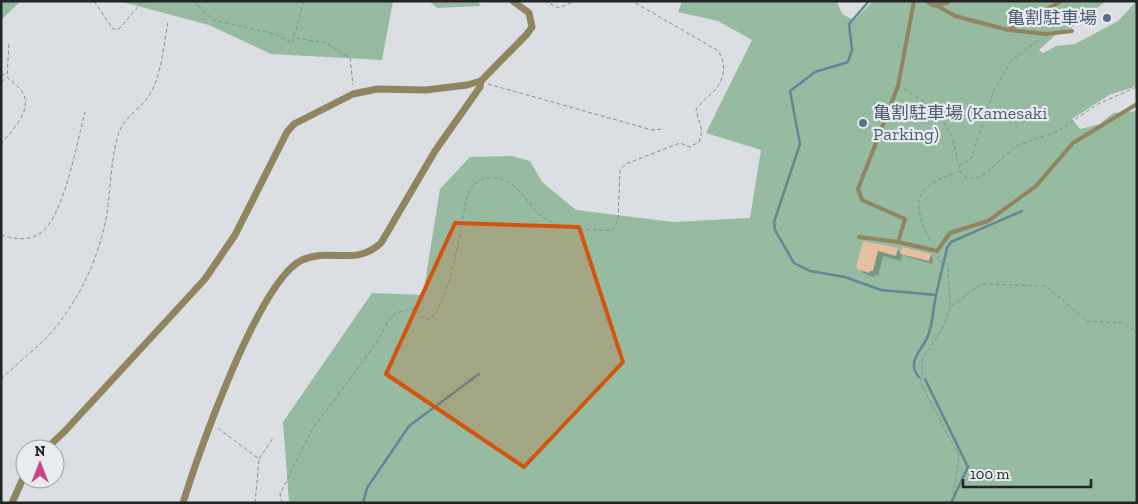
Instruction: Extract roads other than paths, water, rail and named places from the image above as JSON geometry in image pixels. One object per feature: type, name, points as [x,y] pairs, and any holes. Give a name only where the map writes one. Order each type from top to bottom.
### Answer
[{"type":"street","points":[[57,439],[205,278],[235,235],[287,132],[294,124],[352,94],[376,89],[426,90],[467,85],[481,81],[528,34],[532,27],[529,13],[513,1]]},
{"type":"street","points":[[932,2],[946,1]]},
{"type":"street","points":[[183,503],[226,384],[247,339],[273,291],[290,269],[302,260],[319,256],[361,256],[372,251],[381,243],[435,151],[480,87],[481,81]]},
{"type":"street","points":[[12,503],[18,489]]},
{"type":"lane","points":[[898,242],[905,218],[862,200],[858,195],[862,179],[898,86],[914,1]]},
{"type":"lane","points":[[1008,30],[1062,1]]},
{"type":"lane","points":[[932,2],[955,16],[1008,30],[1042,34],[1072,31]]},
{"type":"lane","points":[[859,237],[898,242],[934,251],[938,250],[950,233],[988,221],[1036,186],[1073,143],[1137,104]]},
{"type":"waterway","points":[[869,1],[849,24],[852,50],[848,62],[815,72],[790,91],[800,144],[774,222],[775,230],[794,263],[810,271],[845,277],[881,290],[936,295],[929,333],[914,362],[915,372],[919,377]]},
{"type":"waterway","points":[[936,295],[947,248],[951,242],[1022,211]]},
{"type":"waterway","points":[[363,503],[367,488],[409,426],[479,374]]},
{"type":"waterway","points":[[925,379],[968,467],[951,503]]},
{"type":"place","name":"亀割駐車場","points":[[1107,18]]},
{"type":"place","name":"亀割駐車場 (Kamesaki Parking)","points":[[863,123]]}]
